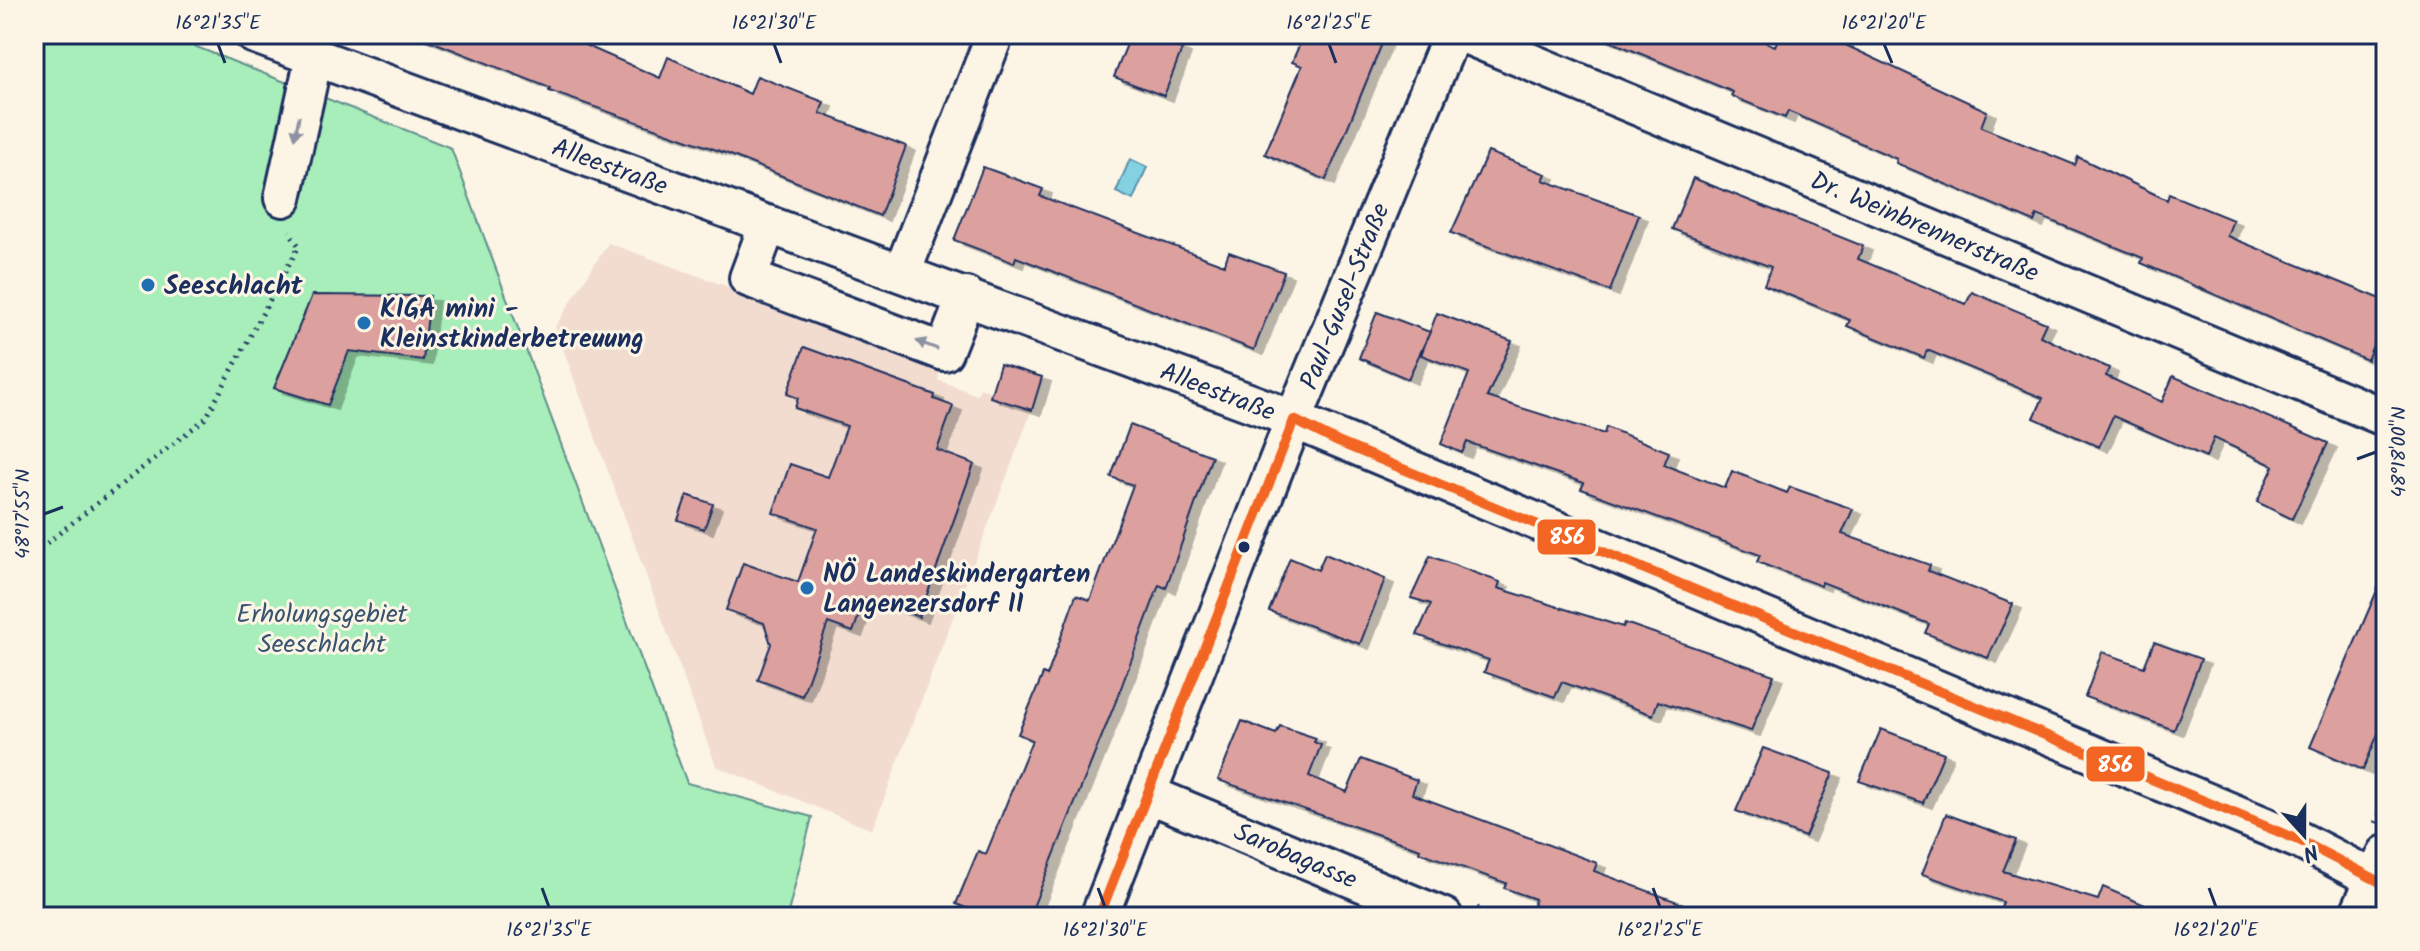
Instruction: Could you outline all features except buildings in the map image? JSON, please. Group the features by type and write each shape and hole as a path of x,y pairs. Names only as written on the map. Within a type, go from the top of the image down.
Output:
{"street":[{"name":"Alleestraße","path":"253,34 1294,420 1338,442 2382,872"},
{"path":"902,273 995,34"},
{"name":"Paul-Gusel-Straße","path":"1099,917 1294,420 1452,34"},
{"name":"Dr. Weinbrennerstraße","path":"1463,34 2386,418"},
{"path":"283,210 314,57"},
{"path":"768,224 748,278 944,352 966,296"},
{"name":"Sarobagasse","path":"1148,794 1444,917"},
{"path":"2357,917 2382,872"}],"path":[{"path":"34,553 206,418 299,246 283,210"}],"shaded area":[{"name":"NÖ Landeskindergarten Langenzersdorf II","path":"608,243 941,364 938,380 977,395 980,388 992,392 991,398 1032,410 872,830 716,766 555,327"}],"green space":[{"name":"Erholungsgebiet Seeschlacht","path":"34,34 164,34 451,148 687,783 812,817 787,917 34,917"}],"water":[{"path":"1130,159 1147,167 1133,200 1116,192"}],"transit line":[{"name":"856","path":"1294,420 1338,442 2301,841 2386,885"},
{"name":"856","path":"1099,917 1294,420"}],"place":[{"name":"Seeschlacht","path":"148,285"},
{"name":"KIGA mini - Kleinstkinderbetreuung","path":"364,323"},
{"name":"NÖ Landeskindergarten Langenzersdorf II","path":"807,588"}]}
